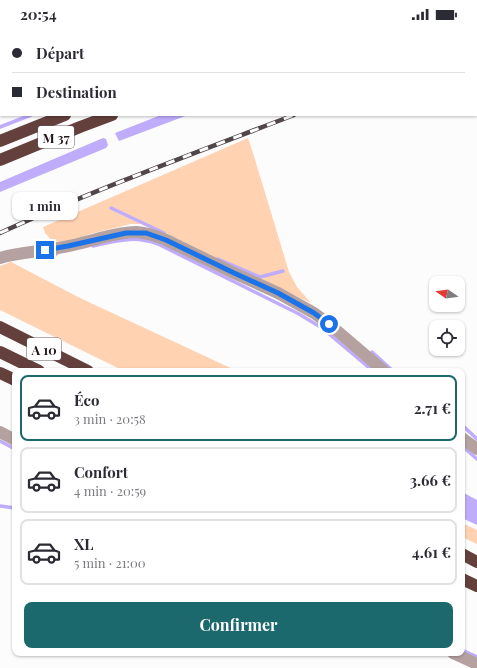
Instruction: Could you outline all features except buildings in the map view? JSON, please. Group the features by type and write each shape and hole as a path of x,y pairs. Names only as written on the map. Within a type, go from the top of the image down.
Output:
{"highway":[{"name":"M 37","path":"0,140 62,116"},
{"name":"M 37","path":"0,160 109,116"},
{"name":"A 10","path":"0,327 82,368"},
{"name":"A 10","path":"0,352 33,368"},
{"path":"0,373 12,379"},
{"path":"465,556 477,562"},
{"path":"465,580 477,586"}],"street":[{"path":"0,258 33,251 56,249 126,233 137,232 150,234 178,245 278,293 314,313 380,368"},
{"path":"0,432 12,438"},
{"path":"465,440 477,449"},
{"path":"460,656 477,664"}],"shaded area":[{"path":"158,116 185,116 119,141 115,133"},
{"path":"103,138 106,139 108,145 106,148 0,192 0,182"},
{"path":"248,138 289,272 297,287 311,303 209,257 141,224 131,224 64,242 52,241 45,233 43,227"},
{"path":"11,262 80,298 231,368 118,368 0,310 0,266"},
{"path":"465,494 477,500 477,525 465,519"},
{"path":"465,524 477,530 477,544 465,538"}],"waterway":[{"path":"0,127 28,116"},
{"path":"111,208 164,233"},
{"path":"93,246 133,239 158,244 299,314 322,328 369,368"},
{"path":"47,256 56,254"},
{"path":"218,259 260,277 283,271"},
{"path":"372,352 390,368"},
{"path":"465,428 477,439"},
{"path":"0,441 12,447"},
{"path":"465,449 477,459"},
{"path":"0,506 12,508"},
{"path":"465,651 477,657"}],"railway":[{"path":"0,233 109,186 291,116"}],"route":[{"path":"45,250 56,249 126,233 146,233 178,245 278,293 314,313 329,324"}]}
